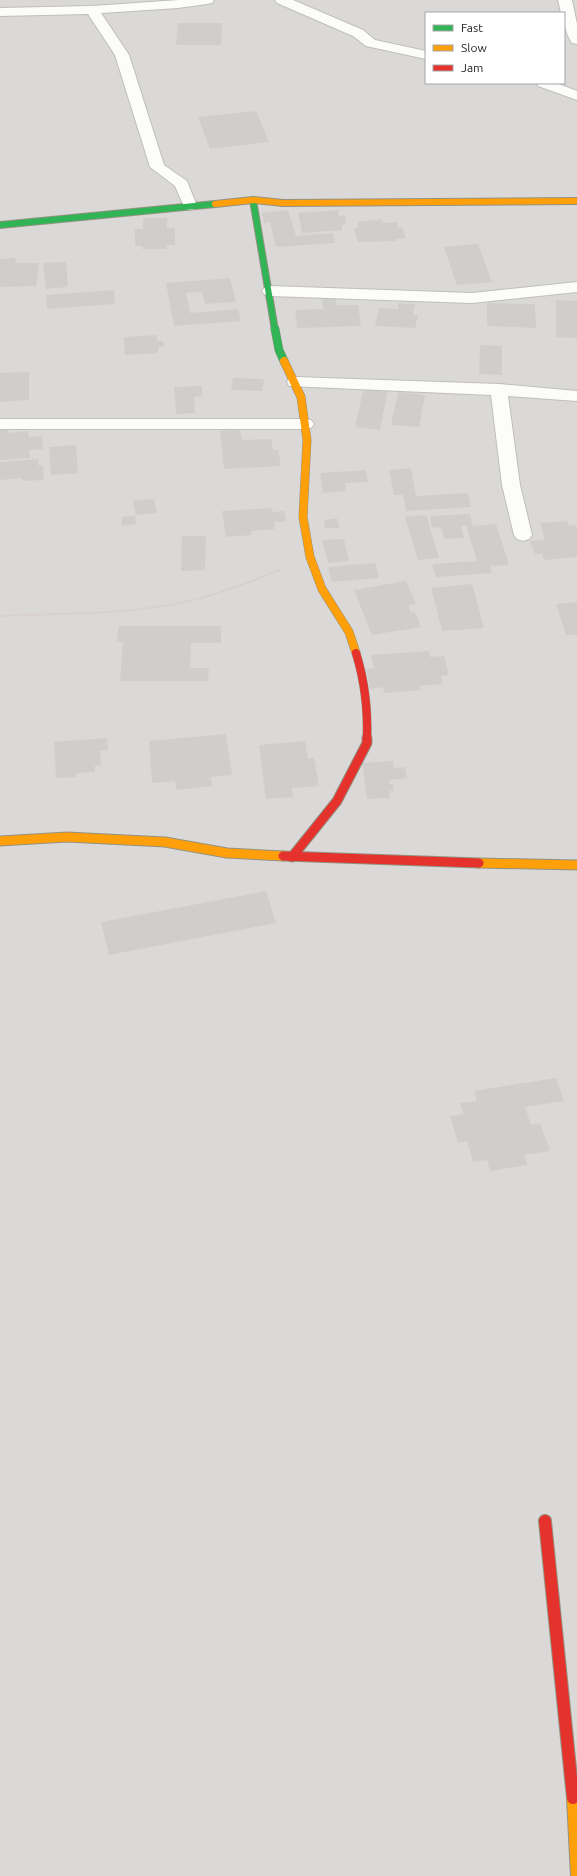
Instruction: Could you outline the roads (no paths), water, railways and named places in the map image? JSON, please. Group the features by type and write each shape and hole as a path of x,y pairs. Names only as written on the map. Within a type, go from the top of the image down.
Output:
{"street":[{"path":"0,12 92,10 178,4 207,0"},
{"path":"282,0 358,33 371,43 425,55"},
{"path":"565,0 570,23 577,40"},
{"path":"92,10 122,55 157,167 182,184 190,206"},
{"path":"546,84 577,96"},
{"path":"253,200 270,291 279,350 301,397 307,440 303,517 310,557 322,589 349,632 362,672 368,714 367,743 337,801 292,857"},
{"path":"0,225 253,200 283,203 577,201"},
{"path":"270,291 472,298 577,287"},
{"path":"295,382 404,384 499,389 577,396"},
{"path":"499,389 511,485 523,535"},
{"path":"0,424 304,424"},
{"path":"0,841 67,837 165,842 227,853 292,857 447,863 577,865"},
{"path":"545,1521 572,1785 577,1876"}]}
